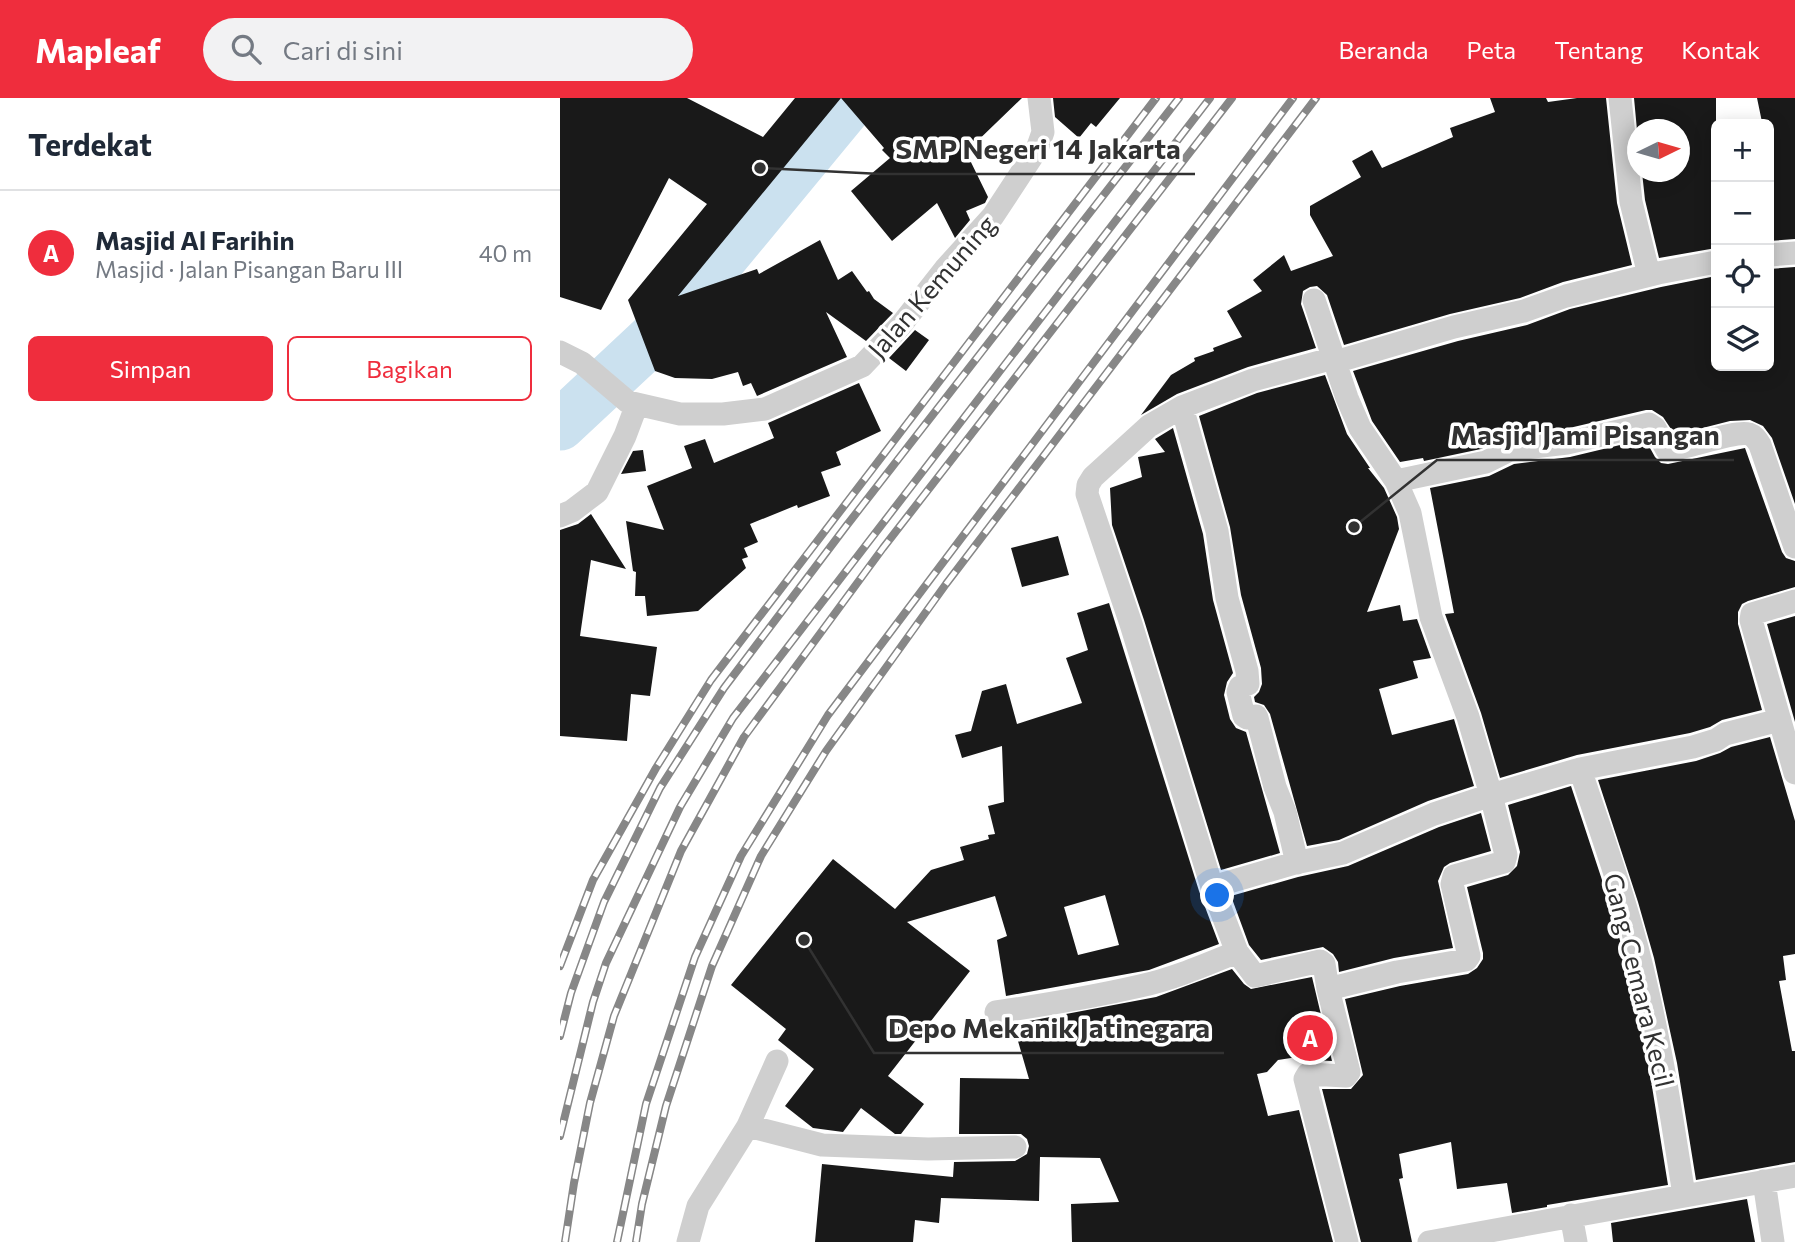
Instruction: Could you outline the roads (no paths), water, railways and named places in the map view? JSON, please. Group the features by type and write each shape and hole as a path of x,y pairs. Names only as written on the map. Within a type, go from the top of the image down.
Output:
{"street":[{"name":"Jalan Kemuning","path":"560,352 582,363 633,403 680,414 723,414 765,409 862,366 901,325 945,269 993,216 1037,149 1043,132 1039,98"},
{"path":"1620,98 1631,202 1650,275"},
{"path":"1774,255 1795,253"},
{"path":"1347,1242 1305,1079 1308,1074 1346,1076 1349,1072 1324,964 1320,961 1255,976 1237,952 1212,887 1131,624 1087,494 1088,485 1093,477 1149,426 1182,407 1253,380 1524,311 1566,296 1711,263"},
{"path":"1314,300 1360,428 1396,481 1410,513 1431,617 1468,717 1506,855 1504,862 1454,876 1452,884 1469,956 1466,960 1397,972 1328,989"},
{"path":"560,516 572,511 597,492 633,403"},
{"path":"1182,407 1217,531 1227,598 1247,671 1248,684 1240,687 1238,692 1244,716 1257,718 1297,863"},
{"path":"1396,481 1486,462 1510,450 1567,443 1649,424 1667,450 1741,433 1751,434 1760,445 1795,547"},
{"path":"1795,600 1752,614 1751,621 1791,748 1795,773"},
{"path":"1212,887 1343,852 1433,814 1491,795 1580,769 1693,747 1716,740 1725,734 1780,720"},
{"name":"Gang Cemara Kecil","path":"1580,769 1625,907 1647,988 1671,1107 1684,1195"},
{"path":"996,1012 1083,999 1138,987 1180,975 1237,952"},
{"path":"688,1242 698,1206 748,1126 777,1061"},
{"path":"748,1126 822,1145 928,1149 1015,1147"},
{"path":"1429,1242 1795,1176"},
{"path":"1764,1181 1773,1242"},
{"path":"1571,1215 1576,1242"}],"waterway":[{"path":"560,425 664,328 854,98"}],"railway":[{"path":"560,966 593,880 656,768 711,680 1156,98"},
{"path":"560,1036 571,993 604,902 660,788 724,688 847,525 1179,98"},
{"path":"560,1136 593,1002 606,963 680,807 733,718 1210,98"},
{"path":"565,1242 590,1103 614,1016 681,851 744,737 883,548 1232,98"},
{"path":"617,1242 646,1104 695,957 741,856 828,715 1293,98"},
{"path":"636,1242 642,1204 666,1106 712,966 761,856 826,751 946,584 1316,98"}],"place":[{"name":"SMP Negeri 14 Jakarta","path":"760,168"},
{"name":"Masjid Jami Pisangan","path":"1354,527"},
{"name":"Depo Mekanik Jatinegara","path":"804,940"},
{"name":"Masjid Al Farihin","path":"1310,1038"}]}
